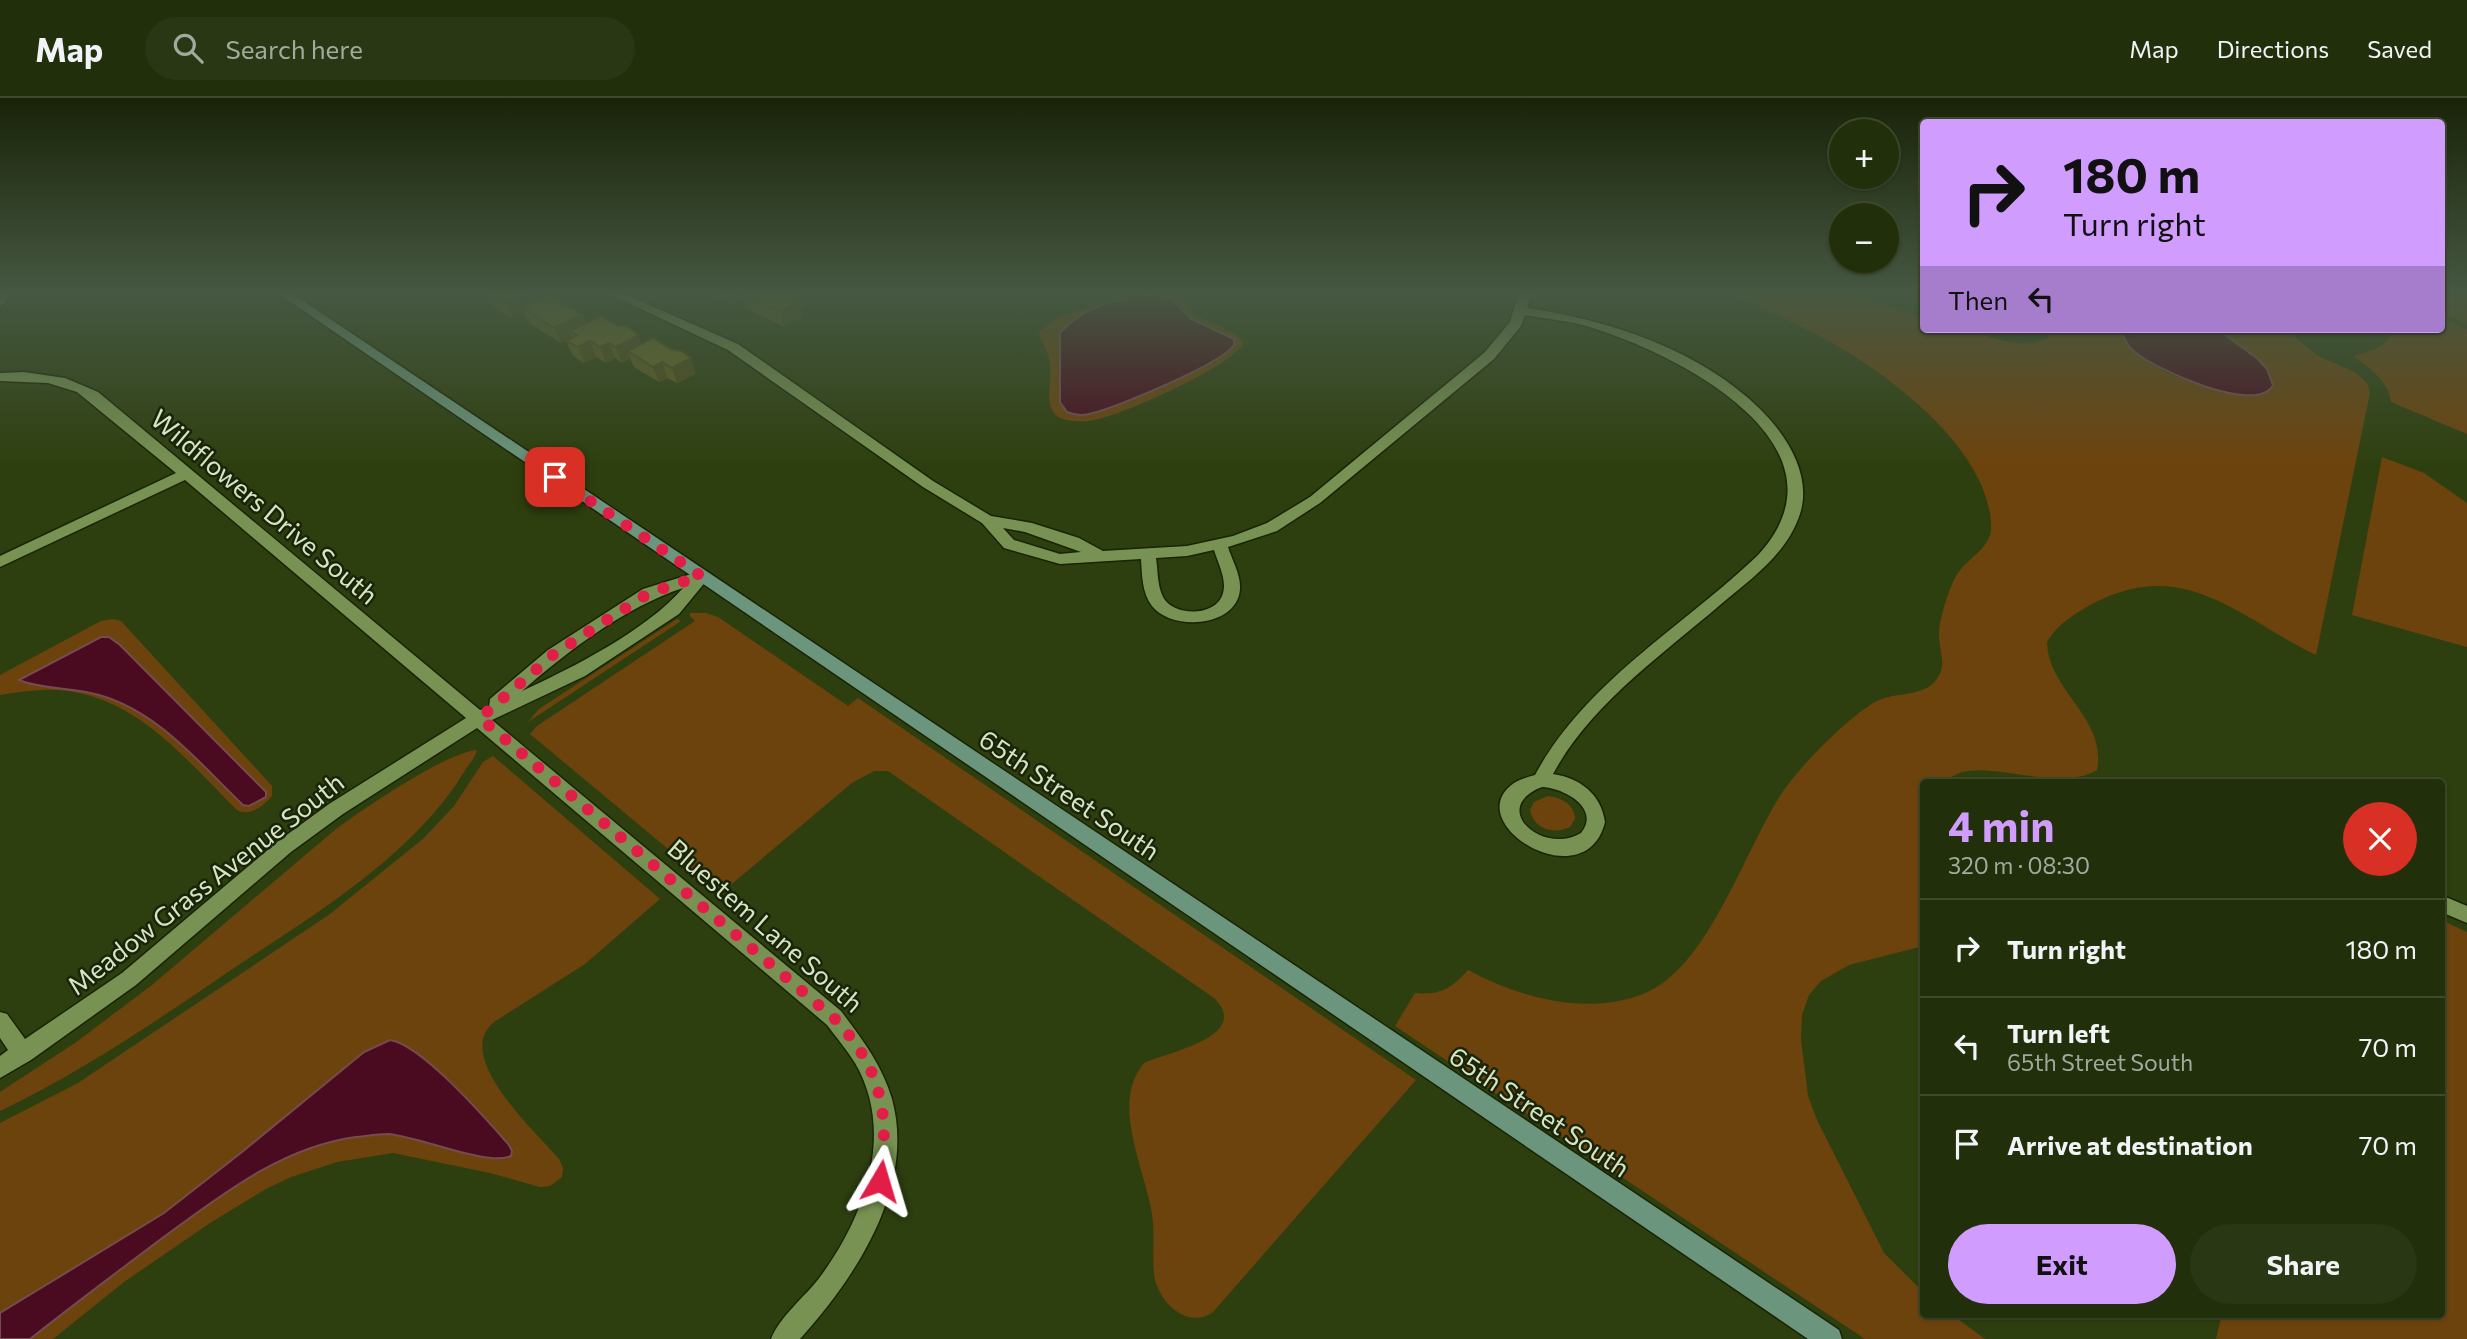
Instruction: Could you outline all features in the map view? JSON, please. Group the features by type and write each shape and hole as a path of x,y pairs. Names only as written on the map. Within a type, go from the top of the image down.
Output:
{"street":[{"name":"65th Street South","path":"367,350 1830,1339"},
{"path":"737,350 928,484 987,520 1009,544 1060,559 1098,555 1148,555 1220,545 1272,527 1315,500 1494,350"},
{"path":"1541,780 1567,784 1588,799 1595,810 1597,820 1594,831 1587,839 1577,845 1550,848 1524,836 1515,827 1508,806 1511,796 1518,788 1541,780 1559,749 1618,684 1764,558 1786,529 1794,510 1796,494 1792,466 1784,449 1761,418 1733,393 1699,372 1652,350"},
{"name":"Wildflowers Drive South","path":"0,377 46,378 82,388 480,718"},
{"path":"0,562 187,473"},
{"path":"987,520 1027,527 1061,538 1098,555"},
{"path":"1148,555 1154,593 1160,605 1176,614 1199,615 1220,607 1231,595 1231,584 1220,545"},
{"name":"Meadow Grass Avenue South","path":"480,718 579,672 673,610 701,576"},
{"name":"Meadow Grass Avenue South","path":"0,1068 129,979 310,827 480,718 564,647 649,593 701,576"},
{"name":"Bluestem Lane South","path":"480,718 834,1018 851,1035 870,1065 880,1091 884,1119 883,1162 875,1201 859,1241 842,1269 817,1303 783,1339"},
{"path":"2445,905 2467,915"},
{"path":"0,1021 23,1053"}],"shaded area":[{"path":"1046,350 1060,350 1060,402 1223,356 1229,350 1238,350 1195,379 1147,402 1089,421 1070,421 1054,413 1049,397 1050,371"},
{"path":"1060,350 1229,350 1169,384 1106,409 1077,415 1067,412 1060,402"},
{"path":"1845,350 2135,350 2165,372 2225,391 2258,359 2246,350 2311,350 2318,356 2355,372 2367,383 2370,393 2316,655 2236,610 2185,589 2158,586 2128,590 2096,602 2075,614 2056,630 2047,642 2057,675 2094,735 2098,752 2097,770 2079,777 2059,778 1975,770 1958,773 1950,779 1920,779 1920,947 1849,965 1821,981 1809,995 1802,1015 1801,1040 1808,1096 1817,1120 1884,1253 1920,1289 1920,1318 1956,1318 1985,1339 1865,1339 1395,1026 1415,993 1439,992 1456,982 1468,970 1531,996 1576,1003 1621,1000 1643,994 1666,980 1687,960 1706,933 1724,904 1769,814 1802,767 1865,708 1884,698 1917,692 1936,680 1942,669 1939,630 1942,615 1953,581 1988,539 1991,527 1987,502 1978,477 1944,430 1923,408"},
{"path":"2133,350 2246,350 2267,369 2273,385 2263,393 2227,393 2162,369"},
{"path":"2372,350 2467,350 2467,434 2391,402 2382,381 2354,356"},
{"path":"2382,457 2424,473 2467,503 2467,647 2352,615"},
{"path":"690,613 706,613 718,617 848,706 858,698 1416,1080 1213,1312 1193,1318 1183,1315 1167,1302 1156,1283 1152,1214 1133,1137 1130,1097 1134,1079 1144,1063 1203,1041 1223,1023 1223,1011 1214,998 888,771 874,771 852,783 721,893 530,734 537,726 695,621"},
{"path":"677,619 681,621 528,722 539,709"},
{"path":"101,621 121,621 272,786 272,796 265,803 252,811 237,810 158,733 112,704 87,695 59,690 0,695 0,675","holes":["120,645 243,805 176,738 138,710 91,693 24,682"]},
{"path":"101,637 109,637 120,645 266,792 266,797 249,806 243,805 177,741 141,713 121,703 99,695 19,680"},
{"path":"477,750 442,803 417,831 358,883 118,1045 60,1080 0,1111 0,1092 75,1043 152,985 336,829 426,771 463,753"},
{"path":"493,756 660,899 585,964 494,1022 484,1037 483,1054 490,1073 517,1112 559,1159 563,1168 562,1177 550,1186 540,1187 490,1173 393,1153 337,1162 291,1177 210,1223 124,1282 53,1339 0,1339 0,1123 78,1083 330,914 424,838 454,806 483,762"},
{"path":"1548,796 1558,798 1570,806 1575,819 1570,827 1545,829 1532,817 1530,810 1534,802"},
{"path":"2445,922 2467,932 2467,1339 2216,1339 2221,1318 2445,1318"},
{"path":"390,1040 419,1055 453,1085 509,1145 511,1156 501,1158 470,1154 388,1134 329,1142 302,1151 229,1190 30,1339 0,1339 0,1313 164,1213 364,1052"}],"building":[{"path":"672,350 681,351 691,358 672,368 662,362 653,367 628,351"}],"route":[{"path":"555,477 701,576 649,593 554,654 480,718 851,1035 870,1065 880,1091 884,1145 880,1181"}]}
